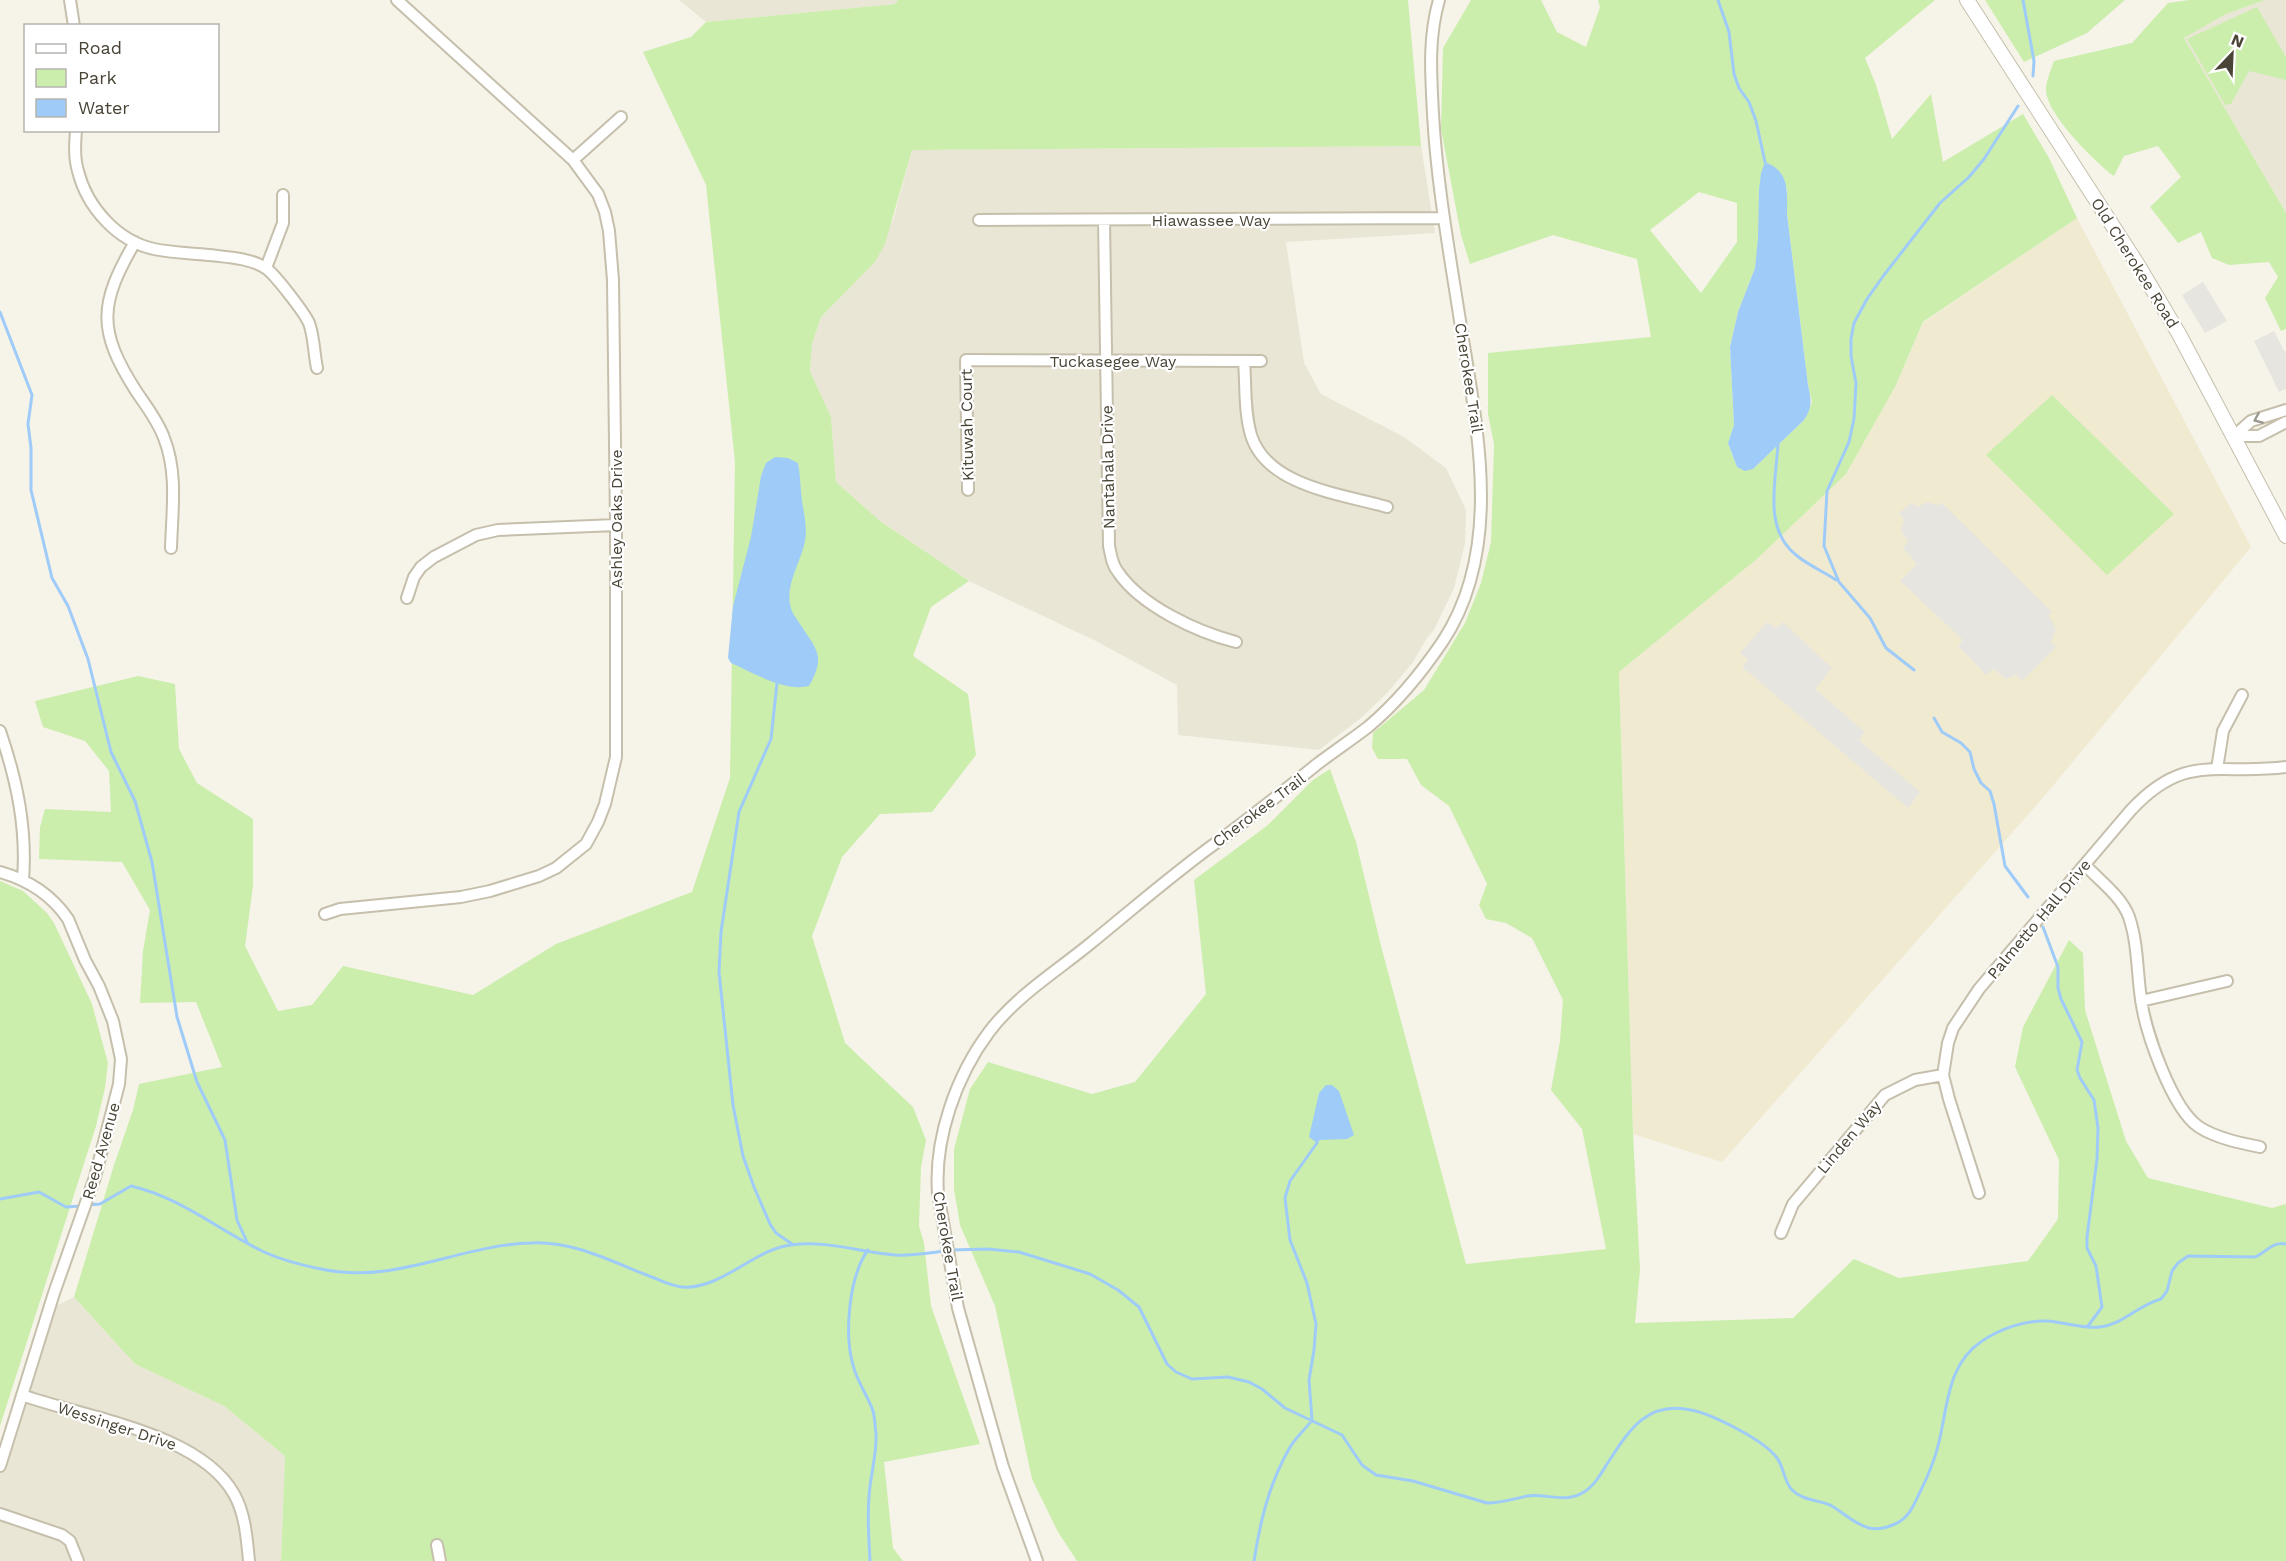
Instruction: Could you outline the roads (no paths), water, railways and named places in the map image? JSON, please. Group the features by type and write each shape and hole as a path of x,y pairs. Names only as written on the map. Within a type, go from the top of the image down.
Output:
{"street":[{"path":"70,0 74,24"},
{"name":"Ashley Oaks Drive","path":"325,914 340,909 461,897 490,891 556,868 586,844 605,804 616,757 613,280 605,212 597,194 573,160 397,0"},
{"name":"Cherokee Trail","path":"1037,1561 1003,1467 953,1284 936,1176 945,1131 963,1075 989,1032 1016,1004 1218,841 1367,728 1407,689 1428,662 1457,617 1476,562 1481,493 1474,405 1443,218 1435,147 1430,50 1434,15 1439,0"},
{"name":"Old Cherokee Road","path":"1967,0 2138,265 2179,334 2286,536"},
{"path":"573,160 621,117"},
{"path":"76,132 75,154 85,192 95,209 115,230 153,249 227,257 266,268 309,323 317,368"},
{"path":"266,268 283,224 283,195"},
{"name":"Hiawassee Way","path":"979,220 1443,218"},
{"name":"Nantahala Drive","path":"1104,220 1108,546 1116,570 1125,582 1156,606 1208,634 1236,642"},
{"path":"135,242 114,283 109,302 108,327 118,363 158,424 169,453 174,476 171,548"},
{"name":"Tuckasegee Way","path":"966,360 1260,361"},
{"name":"Kituwah Court","path":"966,360 968,490"},
{"path":"1244,361 1251,436 1260,453 1271,465 1286,476 1304,484 1387,507"},
{"path":"2234,436 2251,421 2286,410"},
{"path":"2234,436 2259,436 2286,422"},
{"path":"407,598 414,577 421,567 434,557 476,535 498,530 616,525"},
{"path":"2217,769 2223,731 2242,695"},
{"path":"0,732 12,766 22,813 23,880"},
{"name":"Palmetto Hall Drive","path":"1979,1193 1948,1099 1943,1075 1948,1043 1961,1013 2144,796 2163,781 2187,772 2286,767"},
{"path":"2085,865 2114,895 2129,915 2141,1001 2148,1029 2172,1092 2190,1119 2210,1132 2260,1147"},
{"name":"Reed Avenue","path":"0,872 23,880 47,895 68,919 106,1000 120,1049 119,1084 95,1177 73,1238 0,1466"},
{"path":"2141,1001 2227,981"},
{"name":"Linden Way","path":"1781,1233 1793,1204 1885,1095 1915,1080 1943,1075"},
{"name":"Wessinger Drive","path":"22,1395 151,1435 184,1448 201,1458 226,1482 235,1495 245,1529 249,1561"},
{"path":"0,1514 62,1535 70,1541 78,1561"},
{"path":"437,1545 440,1561"}],"water":[{"path":"1765,162 1779,171 1785,183 1810,403 1804,420 1753,469 1745,471 1737,467 1728,443 1734,425 1730,347 1738,312 1755,268 1759,190"},
{"path":"775,457 788,458 798,463 799,467 806,535 791,583 789,600 792,612 811,640 817,654 817,667 809,686 779,684 731,663 728,658 733,606 751,537 761,476 766,463"},
{"path":"1326,1085 1332,1085 1339,1091 1354,1135 1347,1139 1320,1140 1317,1143 1309,1137 1319,1093"}],"waterway":[{"path":"1718,0 1729,32 1734,74 1756,121 1765,162"},
{"path":"2023,0 2034,61 2033,76"},
{"path":"1914,670 1886,648 1870,618 1839,582 1824,546 1827,491 1849,442 1854,419 1856,383 1851,356 1851,339 1854,323 1884,275 1940,203 1969,177 1984,159 2018,106"},
{"path":"0,312 32,395 28,424 31,448 31,490 52,578 68,606 88,659 111,752 135,801 152,862 177,1017 197,1082 225,1140 237,1220 247,1242"},
{"path":"1778,444 1774,504 1779,532 1796,555 1836,580"},
{"path":"777,683 771,739 739,812 721,932 719,972 733,1105 743,1156 770,1224 776,1233 792,1244"},
{"path":"1934,718 1942,732 1961,743 1970,752 1974,769 1981,783 1990,791 1994,804 2005,866 2028,897"},
{"path":"2043,927 2058,967 2058,988 2061,999 2082,1042 2077,1070 2094,1100 2098,1128 2097,1159 2087,1248 2096,1266 2102,1307 2088,1326"},
{"path":"1254,1561 1262,1518 1276,1476 1291,1445 1312,1420 1309,1380 1316,1324 1307,1283 1290,1240 1285,1198 1290,1181 1317,1143"},
{"path":"87,1205 100,1204 131,1186 181,1205 274,1256 321,1269 348,1273 401,1268 504,1245 546,1243 589,1252 667,1284 682,1287 710,1282 777,1248 791,1245 830,1245 895,1255 944,1251"},
{"path":"0,1199 39,1192 66,1207 81,1206"},
{"path":"951,1250 988,1249 1019,1252 1090,1274 1118,1290 1139,1307 1167,1364 1176,1372 1192,1379 1228,1377 1249,1382 1262,1389 1285,1408 1342,1435 1362,1465 1376,1475 1413,1481 1487,1503 1534,1495 1570,1497 1584,1492 1594,1483 1631,1430 1640,1421 1650,1414 1675,1408 1700,1412 1750,1436 1777,1458 1787,1483 1796,1493 1830,1505 1858,1524 1875,1529 1900,1521 1913,1506 1934,1458 1955,1375 1961,1362 1982,1341 2005,1329 2030,1322 2046,1321 2093,1327 2109,1325 2161,1299 2167,1291 2172,1271 2188,1256 2255,1257 2274,1245 2286,1244"},
{"path":"868,1250 856,1275 850,1306 849,1338 853,1365 875,1420 875,1450 868,1505 870,1561"}]}
